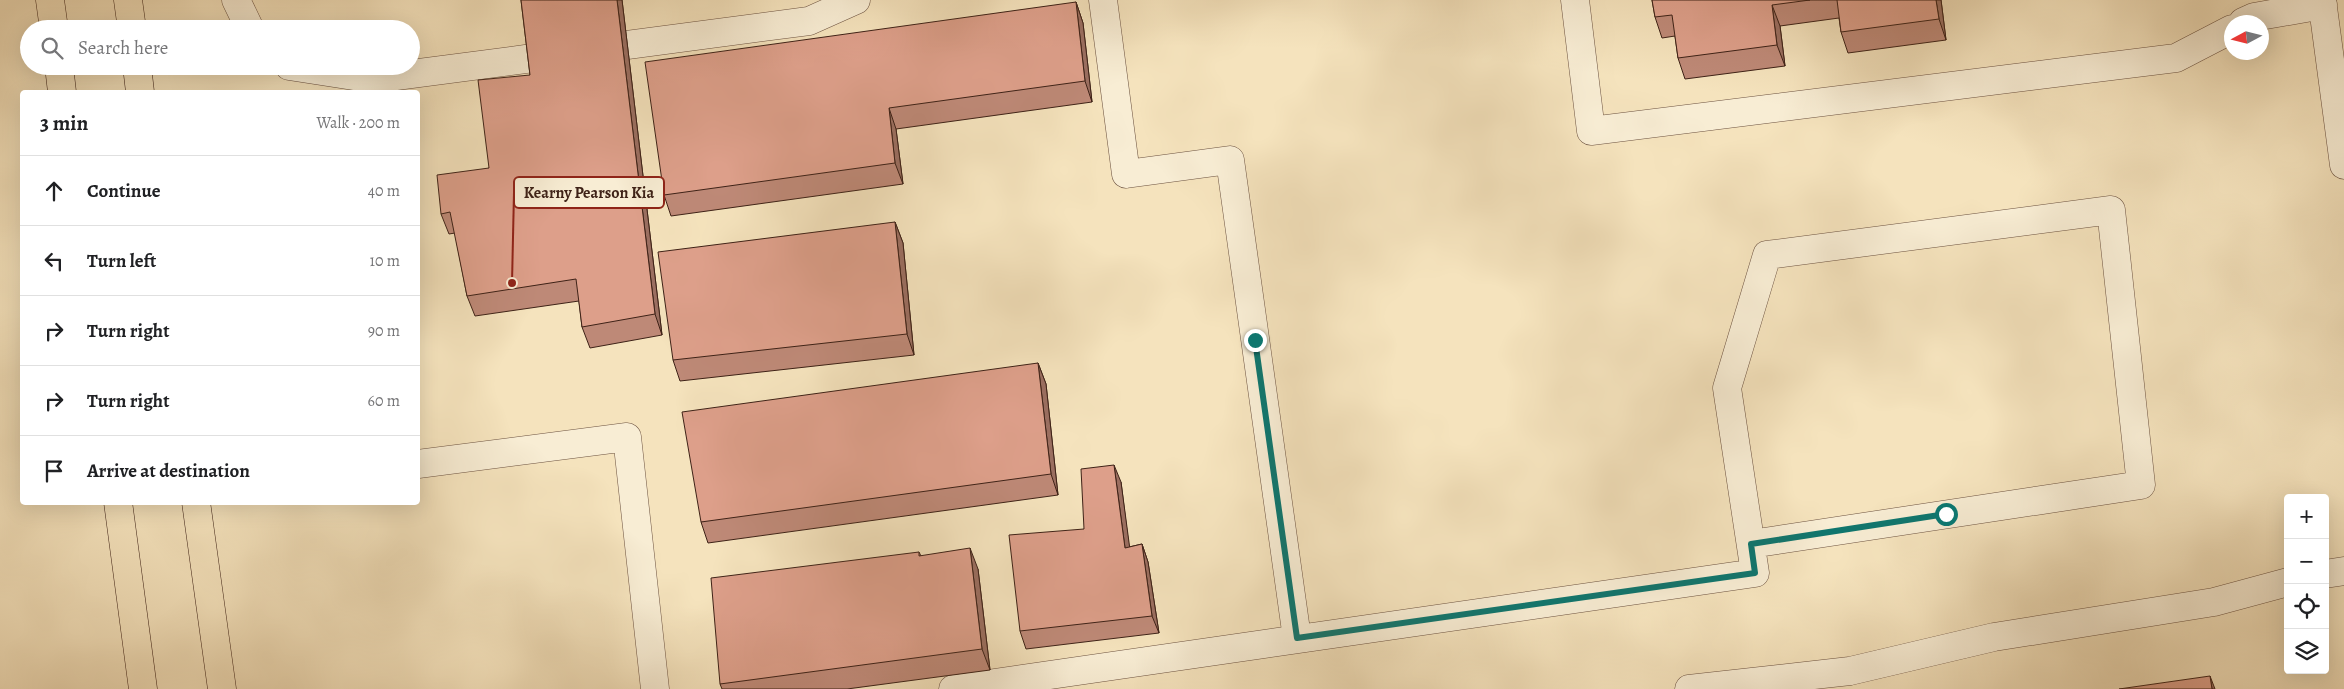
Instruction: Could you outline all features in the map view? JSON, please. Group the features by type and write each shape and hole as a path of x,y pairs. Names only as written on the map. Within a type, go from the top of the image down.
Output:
{"main road":[{"path":"50,0 53,20"},
{"path":"128,0 131,20"},
{"path":"60,75 62,90"},
{"path":"138,75 140,90"},
{"path":"118,505 143,689"},
{"path":"196,505 222,689"}],"street":[{"path":"236,0 246,20"},
{"path":"627,45 809,21 856,0"},
{"path":"1103,0 1126,174 1230,160 1297,638"},
{"path":"1575,0 1591,131 2176,58 2224,33"},
{"path":"2264,15 2323,3 2344,165"},
{"path":"420,73 533,58"},
{"path":"347,75 373,79 403,75"},
{"path":"953,689 1755,573 1728,388 1767,255 2111,210 2141,485 1751,544"},
{"path":"420,464 627,437 655,689"},
{"path":"2329,573 2344,571"},
{"path":"1689,689 1850,671 1994,637 2214,602 2284,583"}],"building":[{"path":"521,0 617,0 655,314 582,327 576,279 467,296 450,212 441,214 437,175 489,168 478,80 530,75"},
{"path":"1652,0 1810,0 1772,5 1777,45 1678,58 1672,15 1655,17"},
{"path":"1837,0 1936,0 1939,19 1841,32"},
{"path":"1076,2 1085,81 889,108 895,163 664,195 645,62"},
{"path":"895,222 907,334 673,360 658,252"},
{"path":"1038,363 1051,474 701,522 682,412"},
{"path":"1114,465 1125,548 1142,544 1152,616 1020,631 1009,535 1084,529 1081,469"},
{"path":"970,548 982,649 720,684 711,578 919,552 919,556"},
{"path":"2210,676 2212,689 2119,689"}],"place":[{"name":"Kearny Pearson Kia","path":"512,283"}],"route":[{"path":"1255,340 1297,638 1755,573 1751,544 1946,514"}]}
